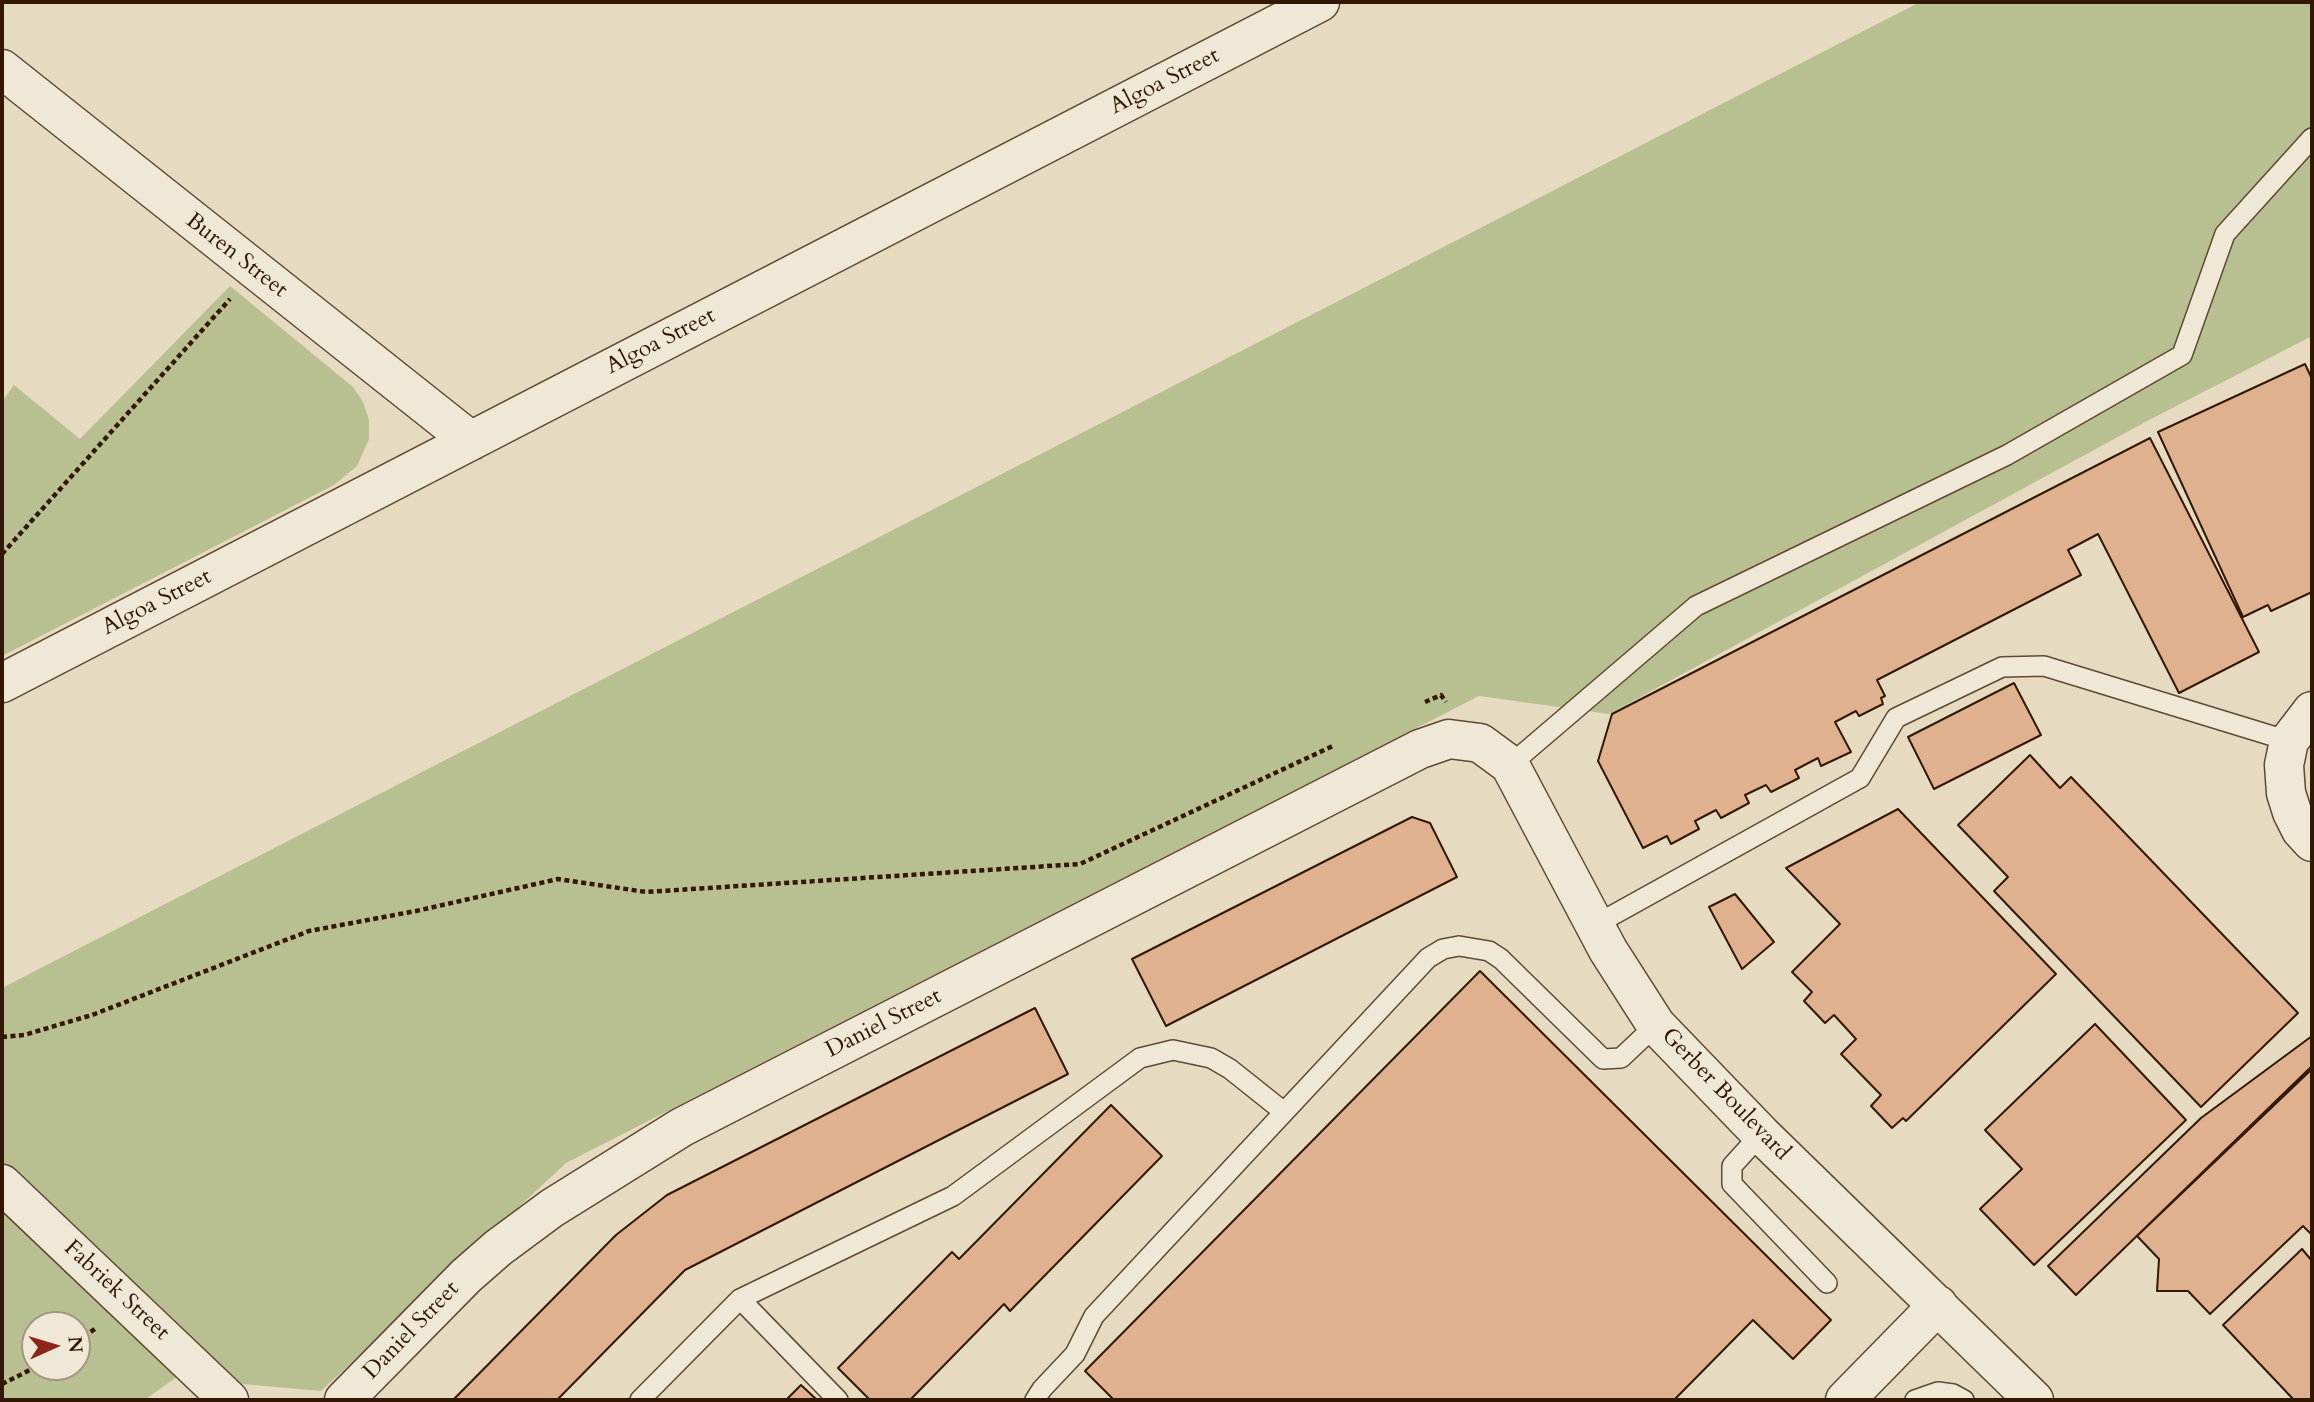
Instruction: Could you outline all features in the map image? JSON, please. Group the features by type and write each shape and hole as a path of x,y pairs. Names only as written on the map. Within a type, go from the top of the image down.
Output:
{"street":[{"name":"Algoa Street","path":"2,683 1320,2"},
{"name":"Buren Street","path":"2,69 471,441"},
{"path":"2312,710 2289,741 2284,765 2286,793 2301,830 2312,842"},
{"name":"Daniel Street","path":"344,1400 466,1276 498,1248 552,1208 682,1127 1420,749 1449,739 1480,743"},
{"name":"Gerber Boulevard","path":"1480,743 1510,765 1622,976 1656,1025 1761,1134 2034,1400"},
{"name":"Fabriek Street","path":"2,1184 229,1400"},
{"path":"1845,1400 1938,1305"}],"lane":[{"path":"1510,765 1696,606 2007,455 2182,355 2225,234 2312,138"},
{"path":"1595,925 1860,778 1896,718 2002,667 2045,666 2289,741"},
{"path":"1035,1400 1042,1388 1075,1354 1094,1316 1428,958 1443,949 1475,947 1501,959 1603,1059 1621,1058 1656,1025"},
{"path":"640,1400 740,1299 953,1196 1148,1055 1173,1050 1211,1058 1230,1069 1284,1112"},
{"path":"1761,1134 1732,1166 1732,1184 1827,1283"},
{"path":"740,1299 838,1400"},
{"path":"1915,1400 1938,1392 1953,1394 1964,1400"}],"path":[{"path":"2,554 255,271"},
{"path":"1416,706 1441,695 1480,743"},
{"path":"2,1037 24,1035 92,1015 309,931 416,911 558,879 646,892 1080,864 1341,742"},
{"path":"2,1384 21,1374"}],"green space":[{"path":"1920,2 2312,2 2312,336 2149,420 1609,714 1479,696 566,1163 321,1391 175,1378 145,1400 2,1400 2,988"},
{"path":"230,286 353,387 363,402 369,420 369,439 357,466 334,485 2,656 2,402 14,385 80,439"}],"building":[{"path":"2305,364 2312,379 2312,592 2271,611 2268,605 2243,617 2158,432"},
{"path":"2150,438 2259,652 2179,693 2098,534 2068,550 2081,575 1877,680 1885,696 1881,698 1883,704 1859,716 1856,711 1835,722 1851,752 1821,766 1818,758 1795,770 1799,778 1771,792 1766,785 1745,795 1749,803 1721,818 1716,810 1695,821 1699,829 1671,844 1667,836 1643,848 1598,761 1612,714"},
{"path":"2014,683 2041,735 1934,789 1908,737"},
{"path":"2030,755 2060,788 2071,777 2298,1013 2201,1107 1994,891 2008,877 1958,825"},
{"path":"1898,809 2056,974 1906,1121 1903,1118 1892,1128 1871,1106 1881,1095 1841,1054 1856,1039 1834,1015 1825,1023 1804,1001 1812,992 1792,972 1840,924 1786,868"},
{"path":"1412,817 1430,823 1457,877 1166,1026 1132,959"},
{"path":"1735,894 1774,942 1742,969 1709,907"},
{"path":"1480,971 1831,1320 1793,1359 1753,1320 1674,1400 1114,1400 1085,1371"},
{"path":"1035,1008 1068,1074 685,1270 557,1400 453,1400 616,1235 667,1195"},
{"path":"2095,1024 2186,1120 2034,1265 1980,1209 2022,1169 1985,1130"},
{"path":"2312,1036 2312,1066 2076,1295 2048,1266 2201,1118"},
{"path":"2312,1069 2312,1235 2303,1226 2210,1314 2188,1291 2157,1291 2159,1259 2137,1236"},
{"path":"1111,1105 1162,1156 1010,1311 1004,1304 910,1400 870,1400 838,1368 952,1252 959,1259"},
{"path":"2302,1249 2312,1261 2312,1400 2294,1400 2223,1325"},
{"path":"801,1385 817,1400 786,1400"}]}
